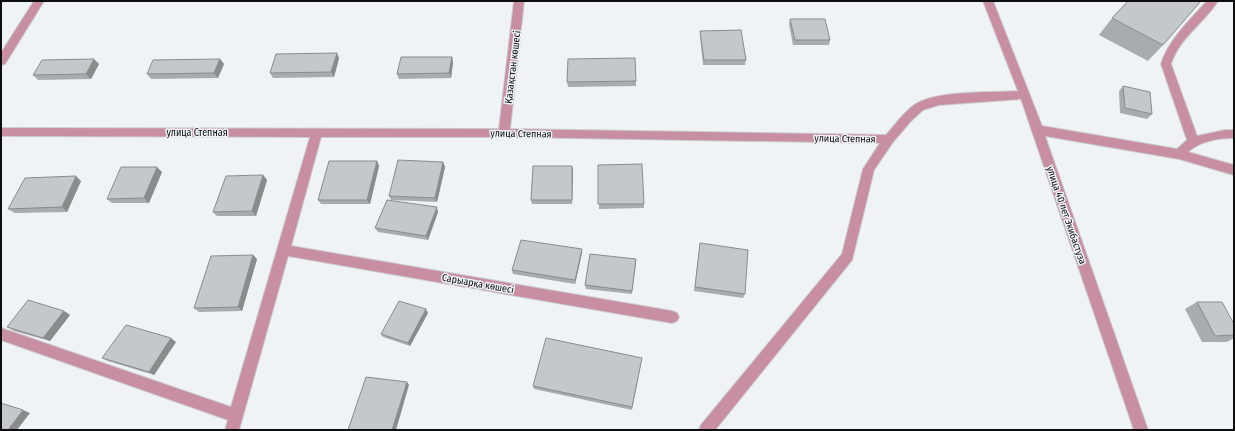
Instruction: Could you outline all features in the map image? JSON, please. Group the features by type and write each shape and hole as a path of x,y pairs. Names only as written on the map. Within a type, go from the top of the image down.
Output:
{"street":[{"path":"1,61 38,1"},
{"name":"Қазақстан көшесі","path":"504,133 520,1"},
{"name":"улица 40 лет Экибастуза","path":"988,1 1038,130 1141,430"},
{"path":"1193,141 1166,64 1167,56 1213,1"},
{"name":"улица Степная","path":"1,132 504,133 889,139 919,107 931,102 1025,95"},
{"path":"1038,130 1179,154 1234,170"},
{"path":"232,430 317,132"},
{"path":"1179,154 1193,141 1224,134 1234,134"},
{"path":"706,430 848,256 869,169 889,139"},
{"name":"Сарыарқа көшесі","path":"283,250 672,317"},
{"path":"1,334 236,416"}],"building":[{"path":"1128,1 1201,1 1163,45 1112,18"},
{"path":"790,19 825,19 830,40 795,40"},
{"path":"741,30 746,60 704,60 700,31"},
{"path":"337,53 331,72 270,73 276,54"},
{"path":"401,57 452,57 449,73 397,74"},
{"path":"635,58 636,81 567,82 568,59"},
{"path":"94,59 86,74 33,75 42,60"},
{"path":"220,59 214,73 147,74 153,60"},
{"path":"1123,86 1150,92 1152,114 1125,108"},
{"path":"398,160 443,162 435,198 389,196"},
{"path":"329,161 377,161 367,200 318,200"},
{"path":"642,164 644,204 598,204 598,165"},
{"path":"533,166 572,166 572,200 531,200"},
{"path":"121,167 157,167 144,198 107,199"},
{"path":"263,175 252,211 213,212 226,176"},
{"path":"76,176 62,207 8,209 25,178"},
{"path":"387,200 437,207 426,236 375,228"},
{"path":"521,240 582,249 575,280 512,270"},
{"path":"700,243 748,250 745,294 695,287"},
{"path":"590,254 636,259 632,291 585,285"},
{"path":"253,255 238,307 194,308 211,256"},
{"path":"28,300 64,311 43,338 7,327"},
{"path":"399,301 426,309 408,343 381,334"},
{"path":"1197,302 1222,302 1234,324 1234,335 1215,336"},
{"path":"126,325 171,338 149,372 102,358"},
{"path":"546,338 642,358 632,407 533,386"},
{"path":"366,377 407,382 392,430 348,430"},
{"path":"1,403 23,410 8,430 1,430"}]}
